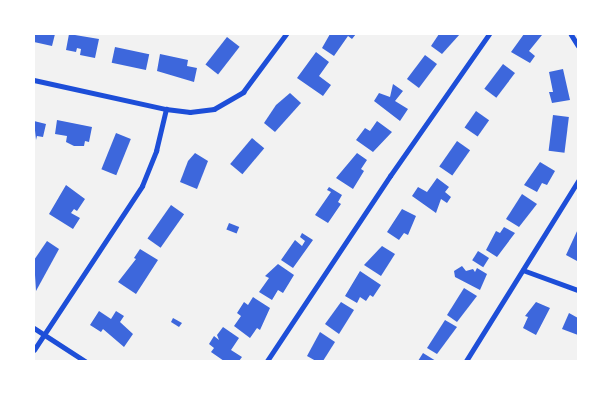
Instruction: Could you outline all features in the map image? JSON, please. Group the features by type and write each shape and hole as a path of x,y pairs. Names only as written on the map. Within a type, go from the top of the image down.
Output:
{"street":[{"path":"34,80 166,109 202,112 234,100 286,34"},
{"path":"268,361 390,176 489,34"},
{"path":"571,34 578,45"},
{"path":"34,350 142,186 156,151 166,109"},
{"path":"466,361 578,181"},
{"path":"523,270 578,290"},
{"path":"34,328 84,361"}],"building":[{"path":"34,34 55,34 52,46 34,42"},
{"path":"69,34 99,39 95,58 80,55 81,49 77,48 76,52 66,50"},
{"path":"330,34 356,34 352,39 348,36 334,56 322,48"},
{"path":"439,34 460,34 442,54 431,46"},
{"path":"524,34 542,35 529,51 535,56 530,63 511,52"},
{"path":"227,37 240,47 218,74 205,65"},
{"path":"115,47 149,54 146,70 112,63"},
{"path":"316,52 329,62 319,76 331,85 323,96 297,78"},
{"path":"160,54 188,60 187,66 197,68 194,82 157,71"},
{"path":"425,55 437,64 419,88 407,79"},
{"path":"503,64 515,73 496,98 484,89"},
{"path":"563,69 570,100 552,103 549,92 553,92 549,72"},
{"path":"393,84 403,91 395,101 408,109 400,121 374,101 379,93 390,97"},
{"path":"290,93 301,103 275,132 264,123 276,105"},
{"path":"476,111 489,120 478,137 465,127"},
{"path":"553,115 569,117 564,153 549,151"},
{"path":"57,120 92,127 89,142 85,141 84,146 74,146 66,142 67,136 55,134"},
{"path":"34,121 46,124 43,137 37,136 36,140"},
{"path":"377,121 392,132 373,152 356,140 365,128 370,131"},
{"path":"116,133 131,139 116,175 101,169"},
{"path":"252,138 264,148 242,174 230,164"},
{"path":"457,141 470,150 452,176 439,166"},
{"path":"195,153 208,161 197,189 180,182 188,161"},
{"path":"357,153 367,160 361,169 364,171 353,189 336,178"},
{"path":"540,162 555,171 547,185 542,183 537,192 524,185"},
{"path":"437,178 449,187 445,192 451,197 447,203 441,199 436,213 412,196 418,187 427,192"},
{"path":"66,185 85,199 77,211 74,209 71,213 80,218 73,229 49,214"},
{"path":"329,187 342,195 338,202 341,204 328,223 315,215 331,192 327,190"},
{"path":"522,194 537,204 519,227 506,219"},
{"path":"171,205 184,214 161,248 147,239"},
{"path":"402,209 416,216 408,235 404,233 399,240 387,232"},
{"path":"229,223 239,227 237,234 226,229"},
{"path":"504,227 515,233 497,257 486,250 496,231 500,233"},
{"path":"578,229 578,260 577,261 566,255"},
{"path":"302,233 313,240 293,268 281,260 295,240 302,246 305,241 300,237"},
{"path":"47,241 59,249 36,291 34,260"},
{"path":"382,246 395,254 381,276 364,265"},
{"path":"140,249 158,260 136,294 118,282 136,259 134,258"},
{"path":"478,251 489,258 483,267 472,260"},
{"path":"278,264 294,275 283,293 278,290 272,300 259,292 269,278 265,276"},
{"path":"462,266 466,271 473,269 475,272 477,268 487,274 480,290 455,277 454,271"},
{"path":"360,271 381,285 373,297 370,295 366,301 360,297 357,303 345,296"},
{"path":"464,288 477,296 457,322 447,315"},
{"path":"253,297 270,308 260,330 257,328 250,338 234,326 241,316 237,313 244,302 248,305"},
{"path":"341,302 354,310 339,334 325,324"},
{"path":"536,302 550,308 536,335 523,328 528,317 525,316"},
{"path":"99,311 111,319 116,311 124,316 120,322 133,334 124,347 103,329 101,332 90,325"},
{"path":"569,313 578,318 578,335 562,329"},
{"path":"173,318 182,323 179,327 171,322"},
{"path":"445,320 457,327 437,354 427,348"},
{"path":"223,327 239,338 231,350 242,357 239,361 224,361 211,352 214,348 209,344 214,336 219,340 217,335"},
{"path":"320,332 335,342 323,361 316,361 307,356"},
{"path":"423,353 436,361 418,361"}]}
